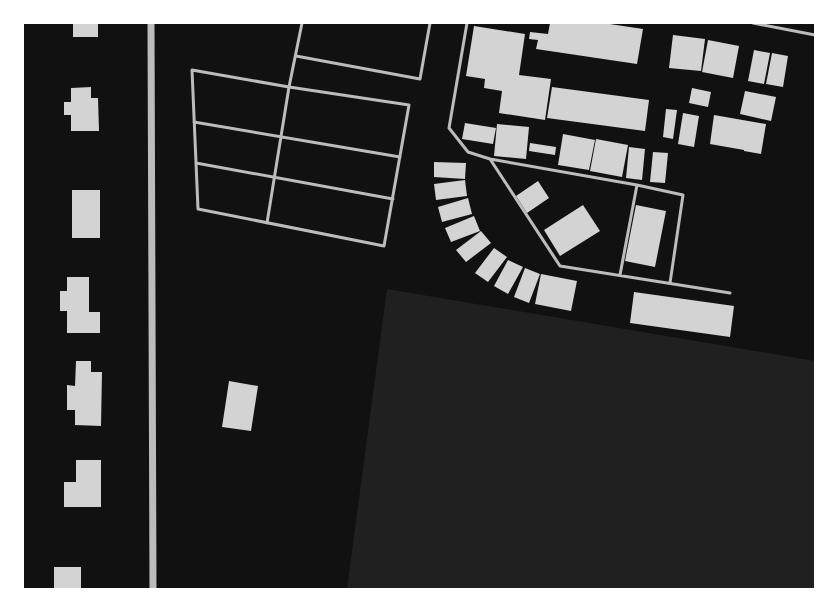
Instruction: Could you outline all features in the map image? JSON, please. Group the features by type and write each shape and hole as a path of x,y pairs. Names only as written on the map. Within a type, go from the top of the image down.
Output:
{"street":[{"path":"151,23 153,589"}],"lane":[{"path":"267,223 289,87 302,23"},
{"path":"296,56 420,79 430,23"},
{"path":"467,23 449,128 468,152 490,159 637,185 683,195 670,284"},
{"path":"753,23 815,35"},
{"path":"192,70 289,87 409,105 384,246 198,209 192,70"},
{"path":"194,122 400,157"},
{"path":"490,159 560,266 730,293"},
{"path":"196,162 393,199"},
{"path":"620,275 637,185"}],"shaded area":[{"path":"387,289 815,361 815,589 347,589"}],"building":[{"path":"73,23 98,23 98,37 73,37"},
{"path":"550,23 603,23 643,29 637,64 536,49 538,40 529,39 530,32 548,34"},
{"path":"474,26 525,34 519,75 551,79 545,120 499,113 502,91 484,88 485,79 466,76"},
{"path":"673,35 705,39 701,71 669,68"},
{"path":"708,40 739,46 733,78 702,72"},
{"path":"754,50 770,53 764,84 748,81"},
{"path":"772,53 788,56 783,87 766,84"},
{"path":"91,87 91,98 98,98 99,131 71,131 71,115 64,115 64,102 71,102 71,88"},
{"path":"552,87 649,100 645,131 547,118"},
{"path":"692,88 711,92 708,107 689,103"},
{"path":"745,91 776,97 771,121 740,114"},
{"path":"666,109 677,110 673,139 663,137"},
{"path":"683,113 699,116 694,147 678,144"},
{"path":"714,115 766,124 761,154 710,144"},
{"path":"465,123 496,128 493,144 462,139"},
{"path":"497,124 529,127 526,159 494,156"},
{"path":"563,134 595,140 589,170 558,165"},
{"path":"596,139 628,145 622,177 590,171"},
{"path":"530,143 556,147 555,155 529,151"},
{"path":"629,147 645,149 642,180 626,178"},
{"path":"653,152 668,153 665,183 650,182"},
{"path":"434,162 466,163 465,179 434,177"},
{"path":"465,180 467,196 436,200 434,184"},
{"path":"538,181 549,198 527,213 516,196"},
{"path":"72,190 100,190 100,238 72,238"},
{"path":"468,198 472,214 442,222 438,207"},
{"path":"583,205 600,231 560,256 544,230"},
{"path":"636,205 666,211 655,267 625,261"},
{"path":"474,216 480,231 451,242 445,228"},
{"path":"481,231 491,243 466,262 456,250"},
{"path":"494,248 507,257 488,282 475,273"},
{"path":"508,260 523,267 508,294 494,286"},
{"path":"525,268 540,274 529,303 514,297"},
{"path":"541,274 577,281 571,311 535,304"},
{"path":"67,277 89,277 89,312 100,312 100,333 67,333 67,311 60,311 60,291 67,291"},
{"path":"634,292 734,306 730,337 630,323"},
{"path":"76,361 91,361 91,372 102,372 101,426 75,425 75,410 67,410 67,385 75,386"},
{"path":"229,381 258,386 251,431 222,427"},
{"path":"76,460 101,460 101,507 64,507 64,482 76,482"},
{"path":"54,567 81,567 81,589 54,589"}]}
